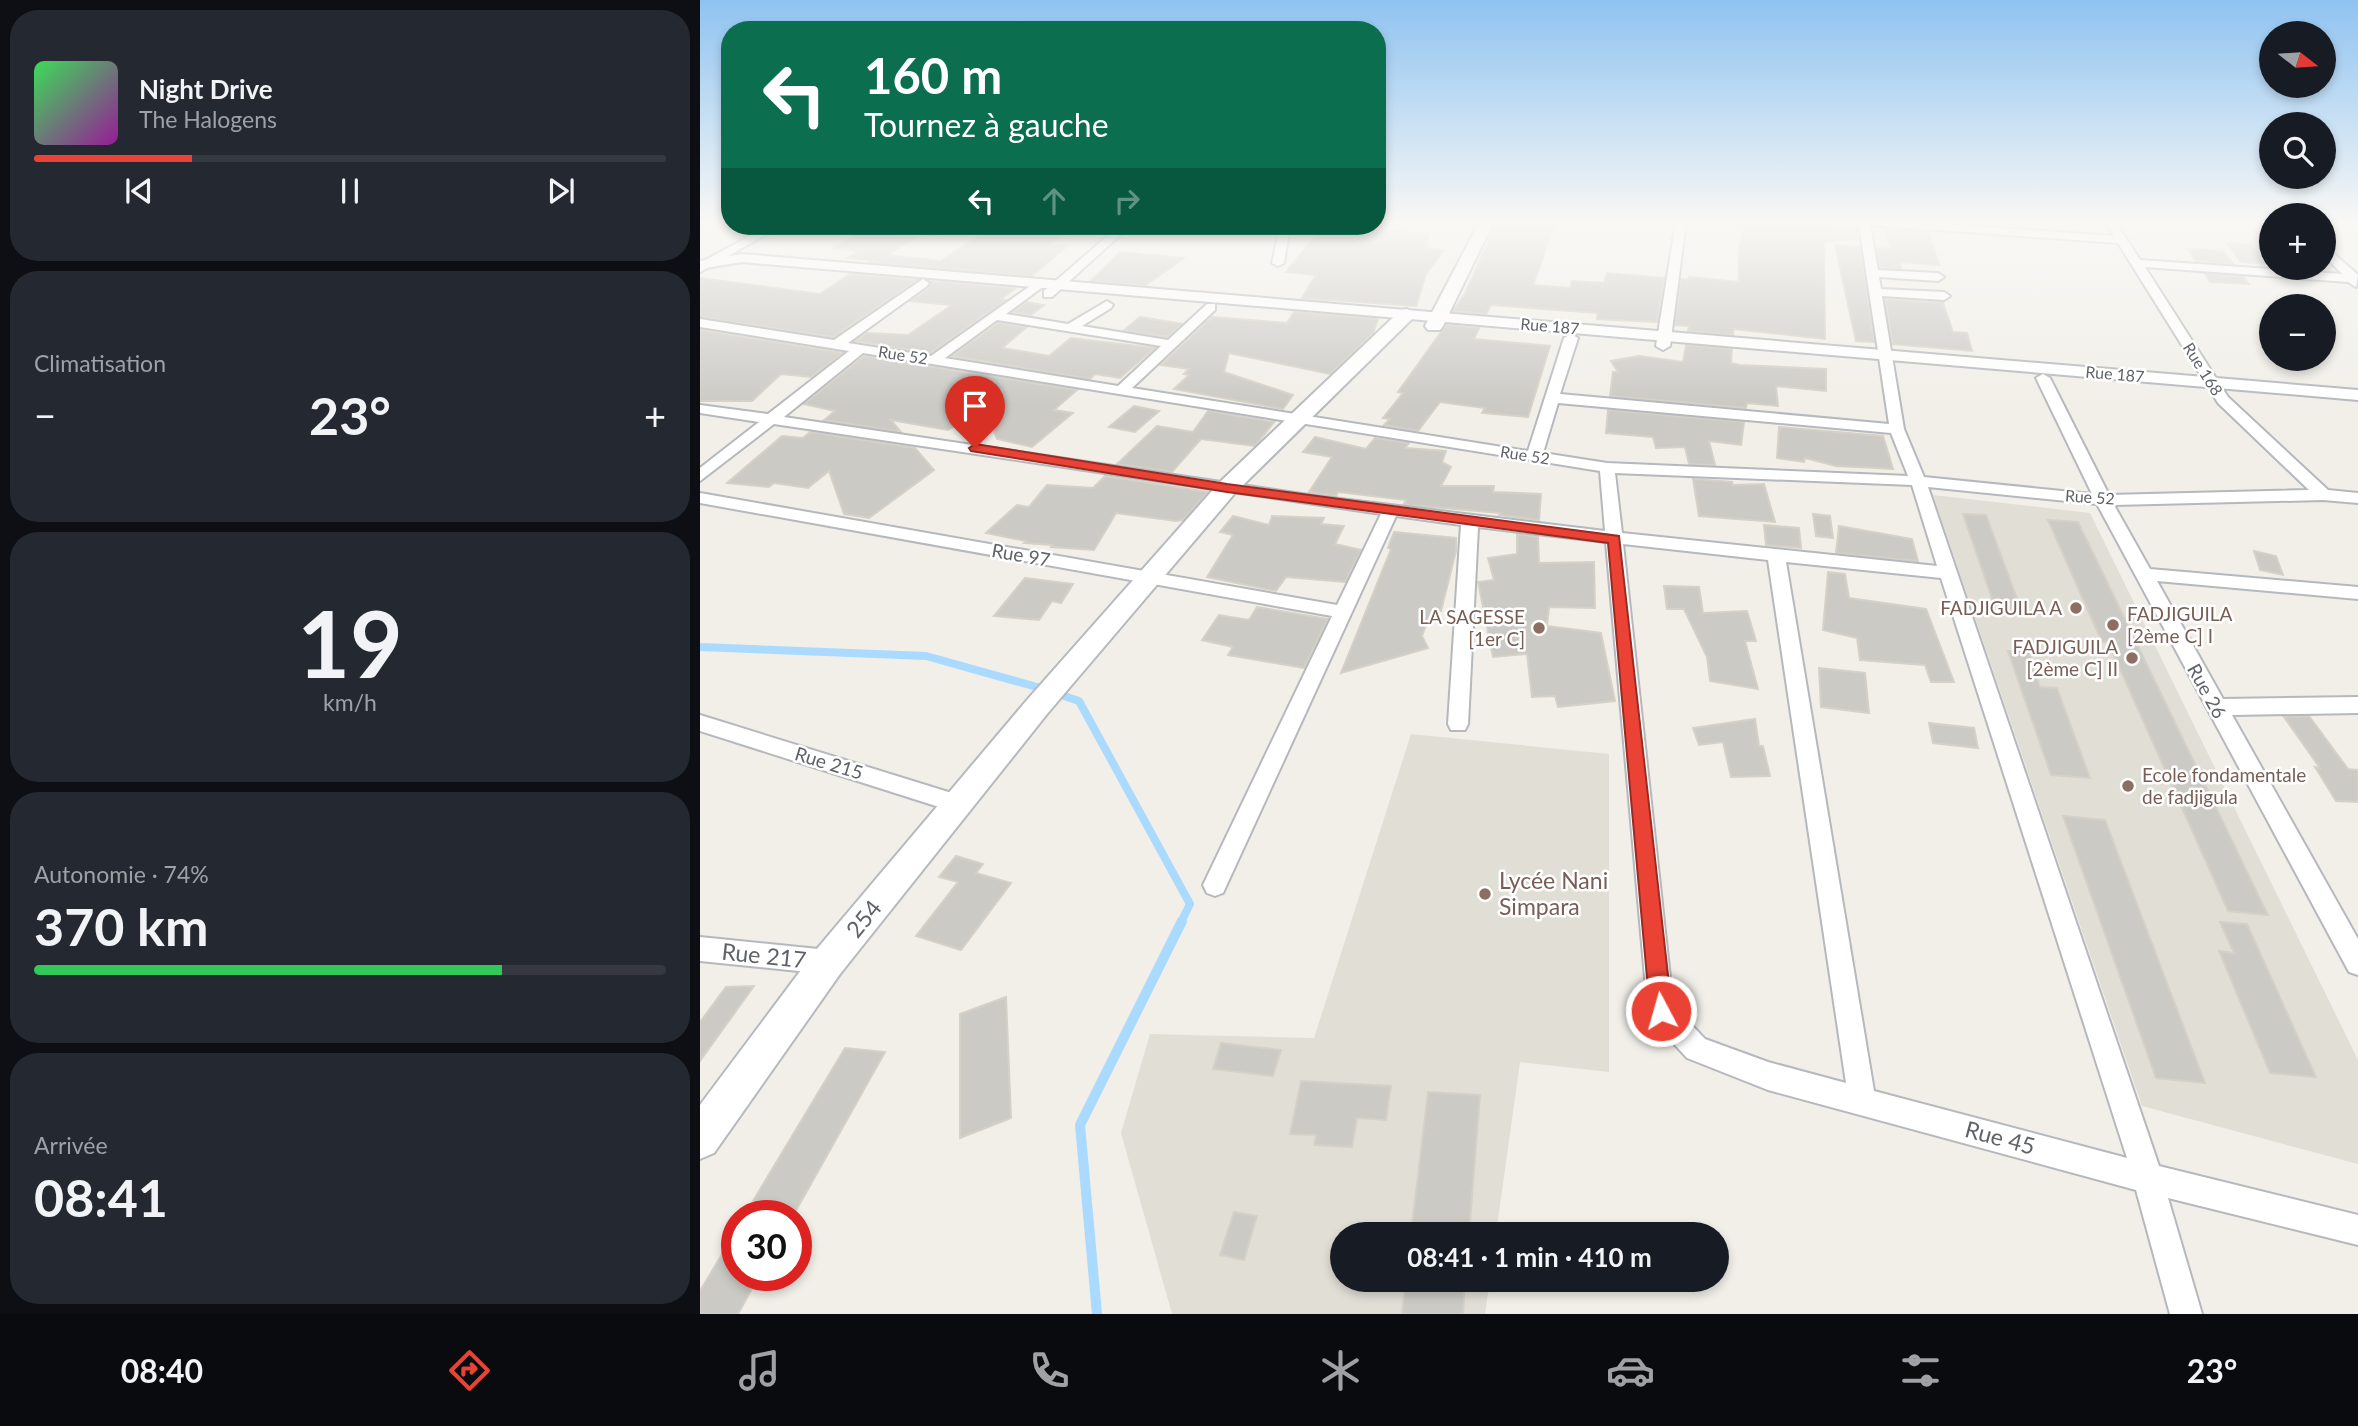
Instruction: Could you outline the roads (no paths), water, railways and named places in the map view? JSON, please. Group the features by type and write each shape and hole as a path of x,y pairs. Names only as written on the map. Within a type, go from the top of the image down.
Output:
{"main road":[{"path":"1420,320 1441,282"},
{"path":"1059,681 1227,488 1296,418 1420,320 1446,282"},
{"name":"254","path":"700,1139 739,1081 828,962 1059,681"}],"street":[{"name":"Rue 187","path":"915,282 1044,288 1211,307 1420,320 1571,338 1664,341"},
{"name":"Rue 187","path":"987,282 2215,388 2358,405"},
{"path":"934,360 995,316 1051,282"},
{"path":"1664,341 1672,282"},
{"path":"1876,282 1897,429 1918,481 2148,1178 2186,1314"},
{"name":"Rue 168","path":"2149,282 2215,388 2323,495"},
{"path":"836,345 923,283"},
{"path":"1878,292 1944,296"},
{"path":"1070,328 1107,305"},
{"path":"1121,390 1211,307"},
{"path":"995,316 1171,344"},
{"name":"Rue 52","path":"700,323 1607,468 1918,481 2103,500 2323,495 2358,498"},
{"path":"1534,456 1571,338"},
{"path":"700,475 860,349"},
{"name":"Rue 187","path":"1888,360 2043,378 2358,395"},
{"name":"Rue 26","path":"2043,378 2103,500 2358,963"},
{"path":"1553,398 1897,429"},
{"path":"700,409 1227,488 1614,539 1948,573"},
{"path":"1607,468 1661,1011"},
{"name":"Rue 97","path":"700,498 1343,612"},
{"path":"1215,885 1392,508"},
{"path":"1458,724 1470,519"},
{"path":"1776,555 1862,1100"},
{"path":"2143,574 2358,593"},
{"path":"2216,707 2358,705"},
{"name":"Rue 215","path":"700,723 958,804"},
{"name":"Rue 217","path":"700,949 828,962"},
{"name":"Rue 45","path":"1661,1011 1696,1049 1768,1076 2148,1178 2358,1230"}],"waterway":[{"path":"700,647 926,656 1044,689"},
{"path":"1055,693 1079,701 1190,904 1181,922"},
{"path":"1097,1314 1080,1125 1182,921"}],"place":[{"name":"FADJIGUILA A","path":"2076,608"},
{"name":"FADJIGUILA [2ème C] I","path":"2113,625"},
{"name":"LA SAGESSE [1er C]","path":"1539,628"},
{"name":"FADJIGUILA [2ème C] II","path":"2132,658"},
{"name":"Ecole fondamentale de fadjigula","path":"2128,786"},
{"name":"Lycée Nani Simpara","path":"1485,894"}]}
